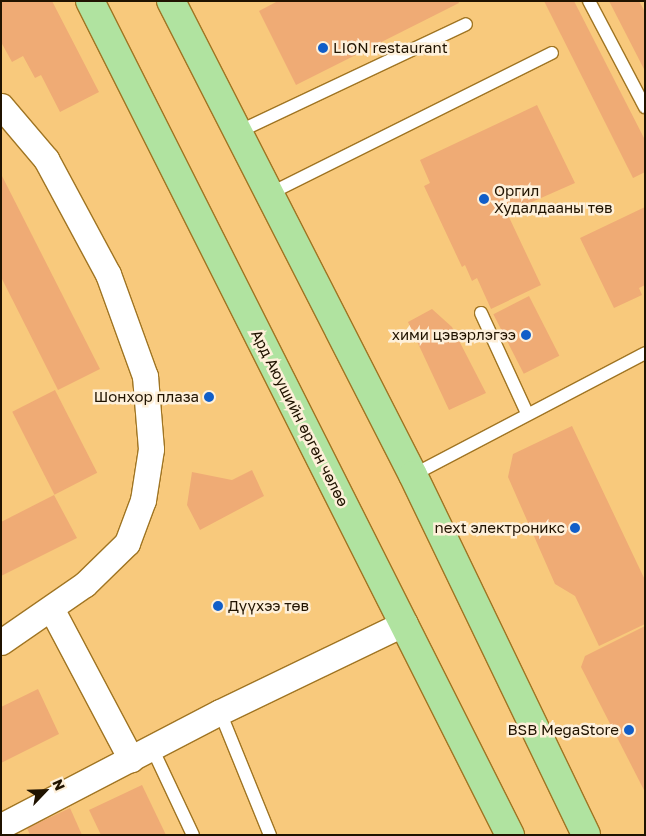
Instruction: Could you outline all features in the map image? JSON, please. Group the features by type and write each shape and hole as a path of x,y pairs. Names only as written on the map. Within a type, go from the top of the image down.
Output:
{"main road":[{"name":"Ард Аюушийн өргөн чөлөө","path":"90,1 405,623 510,835"},
{"path":"171,1 413,475 586,835"}],"street":[{"path":"1,106 46,159 108,274 134,336 150,411 147,478 133,530 117,556 52,610 1,642"},
{"path":"52,610 141,754"},
{"path":"1,826 220,712 405,623"}],"lane":[{"path":"589,1 645,108"},
{"path":"238,132 466,24"},
{"path":"269,194 552,53"},
{"path":"481,314 527,413"},
{"path":"413,475 527,413 645,353"},
{"path":"220,712 270,835"},
{"path":"141,754 193,835"}],"building":[{"path":"1,1 52,1 99,92 60,112 41,75 35,78 23,56 12,62 1,42"},
{"name":"LION restaurant","path":"278,1 458,1 459,3 296,85 259,11"},
{"path":"544,1 574,1 645,140 645,172 633,178"},
{"path":"609,1 639,1 645,12 645,71"},
{"name":"Оргил Худалдааны төв","path":"537,105 575,183 507,213 541,285 491,309 477,278 472,281 465,265 462,267 424,186 430,183 420,160"},
{"path":"1,174 100,369 58,390 1,277"},
{"path":"645,207 645,285 639,288 642,295 614,308 580,238"},
{"name":"хими цэвэрлэгээ","path":"529,296 559,356 524,374 493,314"},
{"path":"432,309 452,327 486,393 449,410 408,322"},
{"path":"55,390 97,473 54,495 12,412"},
{"name":"next электроникс","path":"572,426 645,580 645,624 599,646 575,596 555,584 508,477 513,454"},
{"path":"252,470 264,496 200,530 187,505 192,472 232,480"},
{"path":"54,495 77,538 1,576 1,522"},
{"name":"BSB MegaStore","path":"645,626 645,792 581,667 585,656"},
{"path":"38,689 59,734 1,763 1,707"},
{"path":"142,785 166,835 101,835 89,810"},
{"path":"70,808 82,835 30,835 27,828"}],"place":[{"name":"LION restaurant","path":"323,48"},
{"name":"Оргил Худалдааны төв","path":"484,199"},
{"name":"хими цэвэрлэгээ","path":"526,335"},
{"name":"Шонхор плаза","path":"209,397"},
{"name":"next электроникс","path":"575,528"},
{"name":"Дүүхээ төв","path":"218,606"},
{"name":"BSB MegaStore","path":"629,730"}]}
